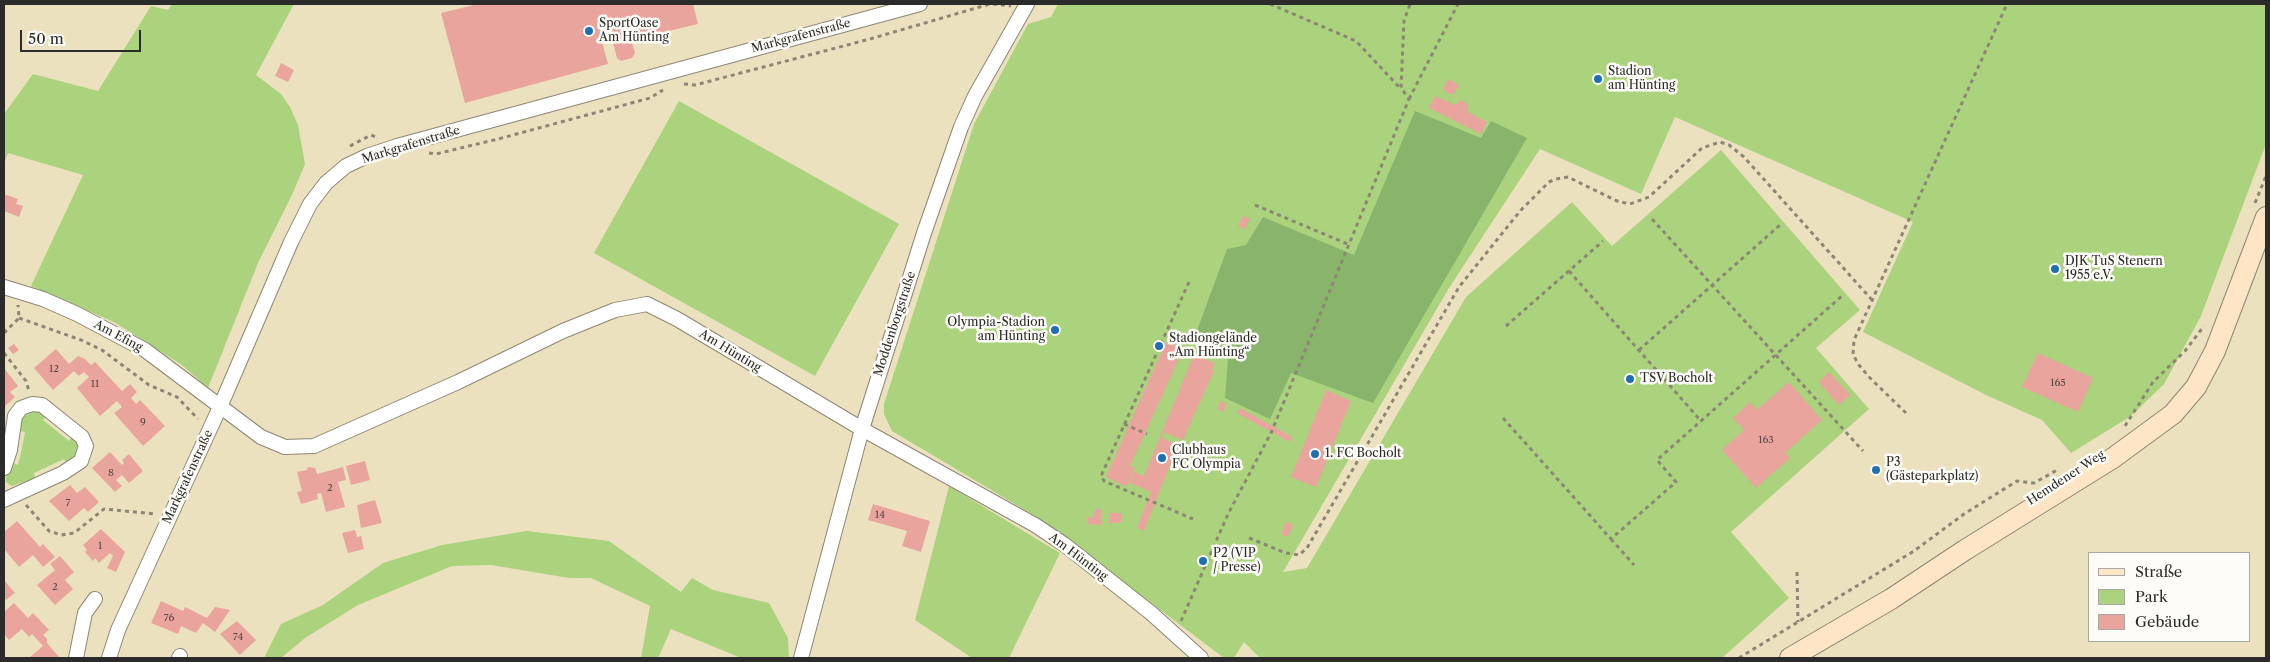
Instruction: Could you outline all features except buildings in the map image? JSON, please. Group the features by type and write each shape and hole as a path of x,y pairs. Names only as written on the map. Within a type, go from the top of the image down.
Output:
{"street":[{"name":"Markgrafenstraße","path":"109,658 118,630 214,403 274,278 310,204 326,183 346,166 367,156 398,146 920,4"},
{"name":"Moddenborgstraße","path":"801,658 862,429 924,233 961,127 975,96 1027,4"},
{"name":"Hemdener Weg","path":"1790,658 1891,599 1964,550 2113,458 2173,414 2196,387 2215,351 2259,214"},
{"name":"Am Efing","path":"10,289 76,314 145,350 214,403"},
{"name":"Am Hünting","path":"214,403 261,437 277,444 286,447 314,446 458,382 563,331 615,310 647,304 677,318 862,429 1035,526 1072,551 1176,633 1201,658"},
{"path":"4,468 10,450 15,416 21,408 32,404 42,405 82,437 86,446 85,454 81,461 63,473 10,496"},
{"path":"76,658 85,613 95,599"}],"path":[{"path":"682,84 695,85 870,39 990,4"},
{"path":"1270,4 1356,42 1401,88 1409,99"},
{"path":"1401,88 1404,21 1410,4"},
{"path":"1176,633 1228,514 1271,433 1409,99 1458,4"},
{"path":"1906,413 1870,378 1853,354 1854,340 2007,4"},
{"path":"346,149 371,135 412,152 436,154 650,98 669,87"},
{"path":"1249,538 1286,553 1298,554 1306,548 1459,288 1521,210 1549,182 1556,179 1568,177 1617,201 1630,204 1648,197 1702,148 1720,142 1729,145 1744,157 1872,300"},
{"path":"2259,214 2266,176"},
{"path":"1255,205 1350,245"},
{"path":"1652,219 1863,451"},
{"path":"1639,350 1780,225"},
{"path":"1506,326 1603,241"},
{"path":"1569,271 1701,421"},
{"path":"1189,282 1101,476 1104,481 1193,519"},
{"path":"10,289 19,318"},
{"path":"1611,539 1676,482 1657,460 1843,295"},
{"path":"19,318 81,340 102,350 149,385 177,397 199,420"},
{"path":"4,333 19,318"},
{"path":"2119,433 2131,418 2153,382 2185,351 2208,320"},
{"path":"4,353 26,381 32,404"},
{"path":"193,427 214,403"},
{"path":"1503,418 1634,565"},
{"path":"1124,424 1146,434"},
{"path":"1738,658 1914,551 1964,514 2017,481 2034,482 2060,468"},
{"path":"10,496 49,531 61,535 74,534 104,509 157,514"},
{"path":"153,522 161,506"},
{"path":"1797,572 1798,622"}],"green space":[{"path":"172,4 294,4 256,75 281,94 290,107 298,125 305,164 292,195 258,263 208,388 182,365 114,322 31,286 83,175 8,153 4,164 4,114 33,74 98,91 151,6 168,10"},
{"path":"1058,4 2266,4 2266,144 2201,316 2164,384 2131,416 2071,453 2042,420 1986,395 1863,332 1913,222 1675,117 1641,194 1540,149 1449,288 1283,572 1307,568 1466,297 1572,202 1612,246 1721,150 1860,310 1816,348 1869,409 1731,532 1789,598 1722,658 1260,658 1244,642 1234,658 1224,658 1040,519 892,431 884,414 884,404 974,124 1028,24 1051,17"},
{"path":"679,101 899,224 815,376 594,253"},
{"path":"1415,111 1481,138 1491,121 1527,138 1373,403 1291,373 1270,419 1225,398 1228,359 1215,354 1194,339 1227,249 1246,245 1263,217 1354,255"},
{"path":"34,411 40,411 46,416 43,420 69,441 72,437 77,441 77,454 66,463 64,459 34,473 35,478 12,486 6,482 6,478 13,463 18,465 25,432 19,431 21,418"},
{"path":"949,486 1060,553 1009,658 972,658 915,620"},
{"path":"527,531 609,541 681,592 692,578 713,590 769,603 788,638 789,658 741,658 671,629 658,658 641,658 650,606 591,578 569,578 491,565 452,566 358,605 305,638 281,658 264,658 281,624 323,605 383,563 442,545"}],"place":[{"name":"SportOase Am Hünting","path":"589,31"},
{"name":"Stadion am Hünting","path":"1598,79"},
{"name":"DJK TuS Stenern 1955 e.V.","path":"2055,269"},
{"name":"Olympia-Stadion am Hünting","path":"1055,330"},
{"name":"Stadiongelände „Am Hünting“","path":"1159,346"},
{"name":"TSV Bocholt","path":"1630,379"},
{"name":"1. FC Bocholt","path":"1315,454"},
{"name":"Clubhaus FC Olympia","path":"1162,458"},
{"name":"P3 (Gästeparkplatz)","path":"1876,470"},
{"name":"P2 (VIP / Presse)","path":"1203,561"}]}
